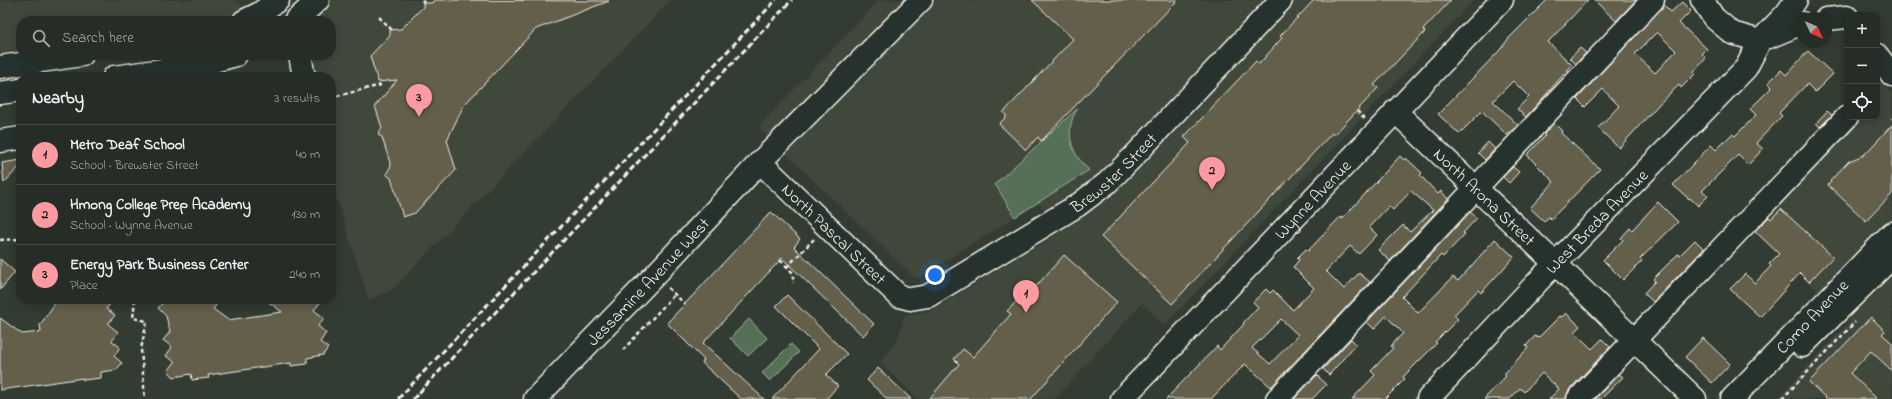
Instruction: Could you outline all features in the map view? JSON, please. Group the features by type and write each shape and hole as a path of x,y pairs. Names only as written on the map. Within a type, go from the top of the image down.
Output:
{"street":[{"path":"300,16 318,0"},
{"name":"Jessamine Avenue West","path":"535,399 655,275 760,162 921,0"},
{"name":"Brewster Street","path":"910,300 928,296 937,291 1078,205 1107,183 1135,156 1281,0"},
{"name":"Wynne Avenue","path":"1122,399 1502,0"},
{"path":"1276,399 1654,0"},
{"path":"1702,0 1714,18 1732,33 1760,41 1796,26"},
{"name":"West Breda Avenue","path":"1428,399 1555,264 1746,68 1760,41 1786,14 1796,0"},
{"path":"1837,0 1844,12"},
{"path":"257,16 276,9"},
{"path":"1832,18 1844,16"},
{"path":"1880,59 1892,75"},
{"path":"0,67 48,60"},
{"path":"149,72 204,64 218,60"},
{"path":"301,60 303,72"},
{"path":"0,93 16,91"},
{"name":"North Arona Street","path":"1395,111 1695,399"},
{"path":"1578,399 1686,284 1844,120"},
{"path":"0,141 16,139"},
{"name":"North Pascal Street","path":"760,162 899,296 910,300"},
{"name":"Como Avenue","path":"1732,399 1892,233"},
{"name":"Como Avenue","path":"1746,399 1830,320 1892,257"}],"path":[{"path":"379,17 392,30"},
{"path":"337,96 381,85"},
{"path":"787,267 826,226"},
{"path":"0,240 16,239"},
{"path":"780,260 793,273 793,283"},
{"path":"655,275 685,304"},
{"path":"623,350 675,294"},
{"path":"134,304 133,318 147,321 141,349 146,399"},
{"path":"1782,399 1860,317"}],"shaded area":[{"path":"0,0 236,0 247,11 236,16 16,16 16,55 0,57"},
{"path":"327,0 671,0 393,289 369,300 336,197 336,72 314,72 315,60 336,60 336,16 312,16"},
{"path":"879,0 1474,0 1164,326 1142,303 1055,399 918,399 880,363 898,338 904,315 932,310 1065,228 1038,203 916,279 758,127"},
{"path":"1880,81 1892,95 1892,399 1777,399 1850,321 1741,220 1844,120 1880,120"}],"green space":[{"path":"1078,108 1073,116 1071,125 1071,141 1078,157 1089,170 1015,217 995,184"},
{"path":"749,319 767,338 748,356 730,338"},
{"path":"791,344 799,352 770,381 762,373"}],"building":[{"path":"434,0 609,1 536,29 464,105 447,140 456,170 415,213 403,217 391,178 386,174 391,166 382,137 378,135 382,128 375,106 397,80 378,82 370,56 390,35 390,30 401,29 423,7 423,3 432,3"},
{"path":"1032,0 1178,0 1041,141 1038,137 1026,150 999,124 1007,116 1003,113 1073,39"},
{"path":"1314,0 1451,0 1423,30 1425,32 1374,85 1378,88 1334,135 1332,133 1172,304 1101,237 1190,143 1184,137 1256,61 1259,64 1282,38 1280,36"},
{"path":"1547,0 1588,0 1548,42 1572,65 1526,117 1517,109 1529,97 1513,81 1493,101 1518,125 1507,135 1482,111 1459,134 1438,114"},
{"path":"1594,0 1636,0 1616,21"},
{"path":"1682,2 1691,11 1679,23 1707,49 1702,54 1706,58 1694,72 1695,74 1681,88 1679,85 1660,103 1619,148 1598,128 1619,106 1603,89 1585,107 1577,99 1664,5 1671,12","holes":["1657,32 1676,51 1655,73 1635,54"]},
{"path":"1580,48 1586,53 1576,64 1570,58"},
{"path":"1808,51 1833,74 1815,92 1807,84 1779,113 1782,116 1756,143 1763,149 1748,165 1738,155 1702,191 1708,196 1698,206 1673,185 1711,145 1716,150 1732,134 1735,136 1756,115 1750,109 1772,87 1768,83 1781,70 1786,75"},
{"path":"1827,111 1832,115 1820,127 1816,123"},
{"path":"1554,123 1562,131 1561,133 1600,169 1551,219 1549,217 1544,221 1530,208 1554,182 1527,155 1545,136 1544,134"},
{"path":"1892,125 1892,194 1866,221 1828,185 1849,161 1864,155"},
{"path":"1488,142 1495,149 1485,160 1478,153"},
{"path":"1400,156 1404,160 1406,158 1422,173 1420,175 1438,194 1441,191 1448,199 1390,261 1378,250 1403,225 1410,232 1433,210 1411,191 1393,210 1389,206 1369,227 1377,235 1359,254 1350,246 1326,271 1344,289 1359,273 1370,282 1271,387 1245,364 1211,399 1166,399 1217,346 1220,350 1244,324 1243,323 1258,307 1253,302 1266,289 1270,293 1273,290 1293,310 1314,288 1293,267 1299,260 1297,258 1306,249 1308,251 1340,217 1342,219","holes":["1281,319 1298,335 1270,364 1252,348"]},
{"path":"16,161 16,170 4,183 2,163"},
{"path":"1513,167 1519,172 1509,183 1503,177"},
{"path":"1658,202 1678,222 1640,259 1642,261 1623,280 1603,260 1623,240 1621,238 1630,228 1632,230"},
{"path":"1781,209 1833,257 1809,282 1800,273 1760,317 1730,289 1745,274 1755,283 1771,266 1769,264 1779,254 1755,231 1769,217 1771,219"},
{"path":"771,212 800,239 794,247 874,324 863,336 782,258 703,343 764,399 741,399 702,363 704,360 667,323"},
{"path":"1470,212 1477,218 1463,233 1465,234 1443,257 1441,255 1402,297 1418,313 1453,277 1458,281 1495,239 1514,257 1481,293 1478,290 1454,315 1458,319 1435,342 1437,343 1403,377 1405,379 1385,399 1352,399 1375,375 1371,371 1393,348 1391,346 1403,333 1386,316 1374,329 1367,322"},
{"path":"1695,240 1704,249 1653,302 1644,293 1655,281 1653,279 1678,254 1680,255"},
{"path":"1064,255 1117,302 1031,399 929,399 959,364 954,359 963,349 973,357 1011,314 1007,311 1019,298 1023,301"},
{"path":"0,259 15,272 0,290"},
{"path":"787,295 847,354 826,375 838,386 826,399 772,399 819,349 776,306"},
{"path":"55,304 110,304 106,309 115,315 108,324 118,332 112,341 120,347 114,356 122,363 116,370 101,372 101,378 83,380 83,378 0,390 0,318 22,334 41,332 40,325"},
{"path":"162,304 217,304 213,309 228,320 282,312 272,304 319,304 314,310 324,318 318,326 326,333 320,342 328,348 323,355 307,358 307,364 291,366 291,363 208,375 209,378 192,380 191,374 174,377 168,371 175,362 166,356 172,347 163,340 170,332 166,316 158,308"},
{"path":"1566,313 1580,326 1574,332 1592,349 1602,339 1610,347 1569,390 1566,399 1549,399 1559,389 1542,373 1524,392 1520,388 1510,399 1484,399 1506,376 1504,374 1528,348 1526,346 1535,336 1538,338 1560,316 1562,317"},
{"path":"1871,317 1885,331 1882,334 1892,343 1892,371 1871,351 1850,373 1877,399 1827,399 1809,382"},
{"path":"1703,338 1730,364 1712,383 1685,357"},
{"path":"1351,339 1356,344 1329,375 1323,369"},
{"path":"878,368 911,399 887,399 867,380"},
{"path":"1619,374 1623,377 1601,399 1595,399"},
{"path":"1317,375 1326,385 1312,399 1294,399"}],"railway":[{"path":"398,399 776,0"},
{"path":"413,399 792,0"}],"place":[{"name":"Energy Park Business Center","path":"419,117"},
{"name":"Hmong College Prep Academy","path":"1212,190"},
{"name":"Metro Deaf School","path":"1026,313"}]}
